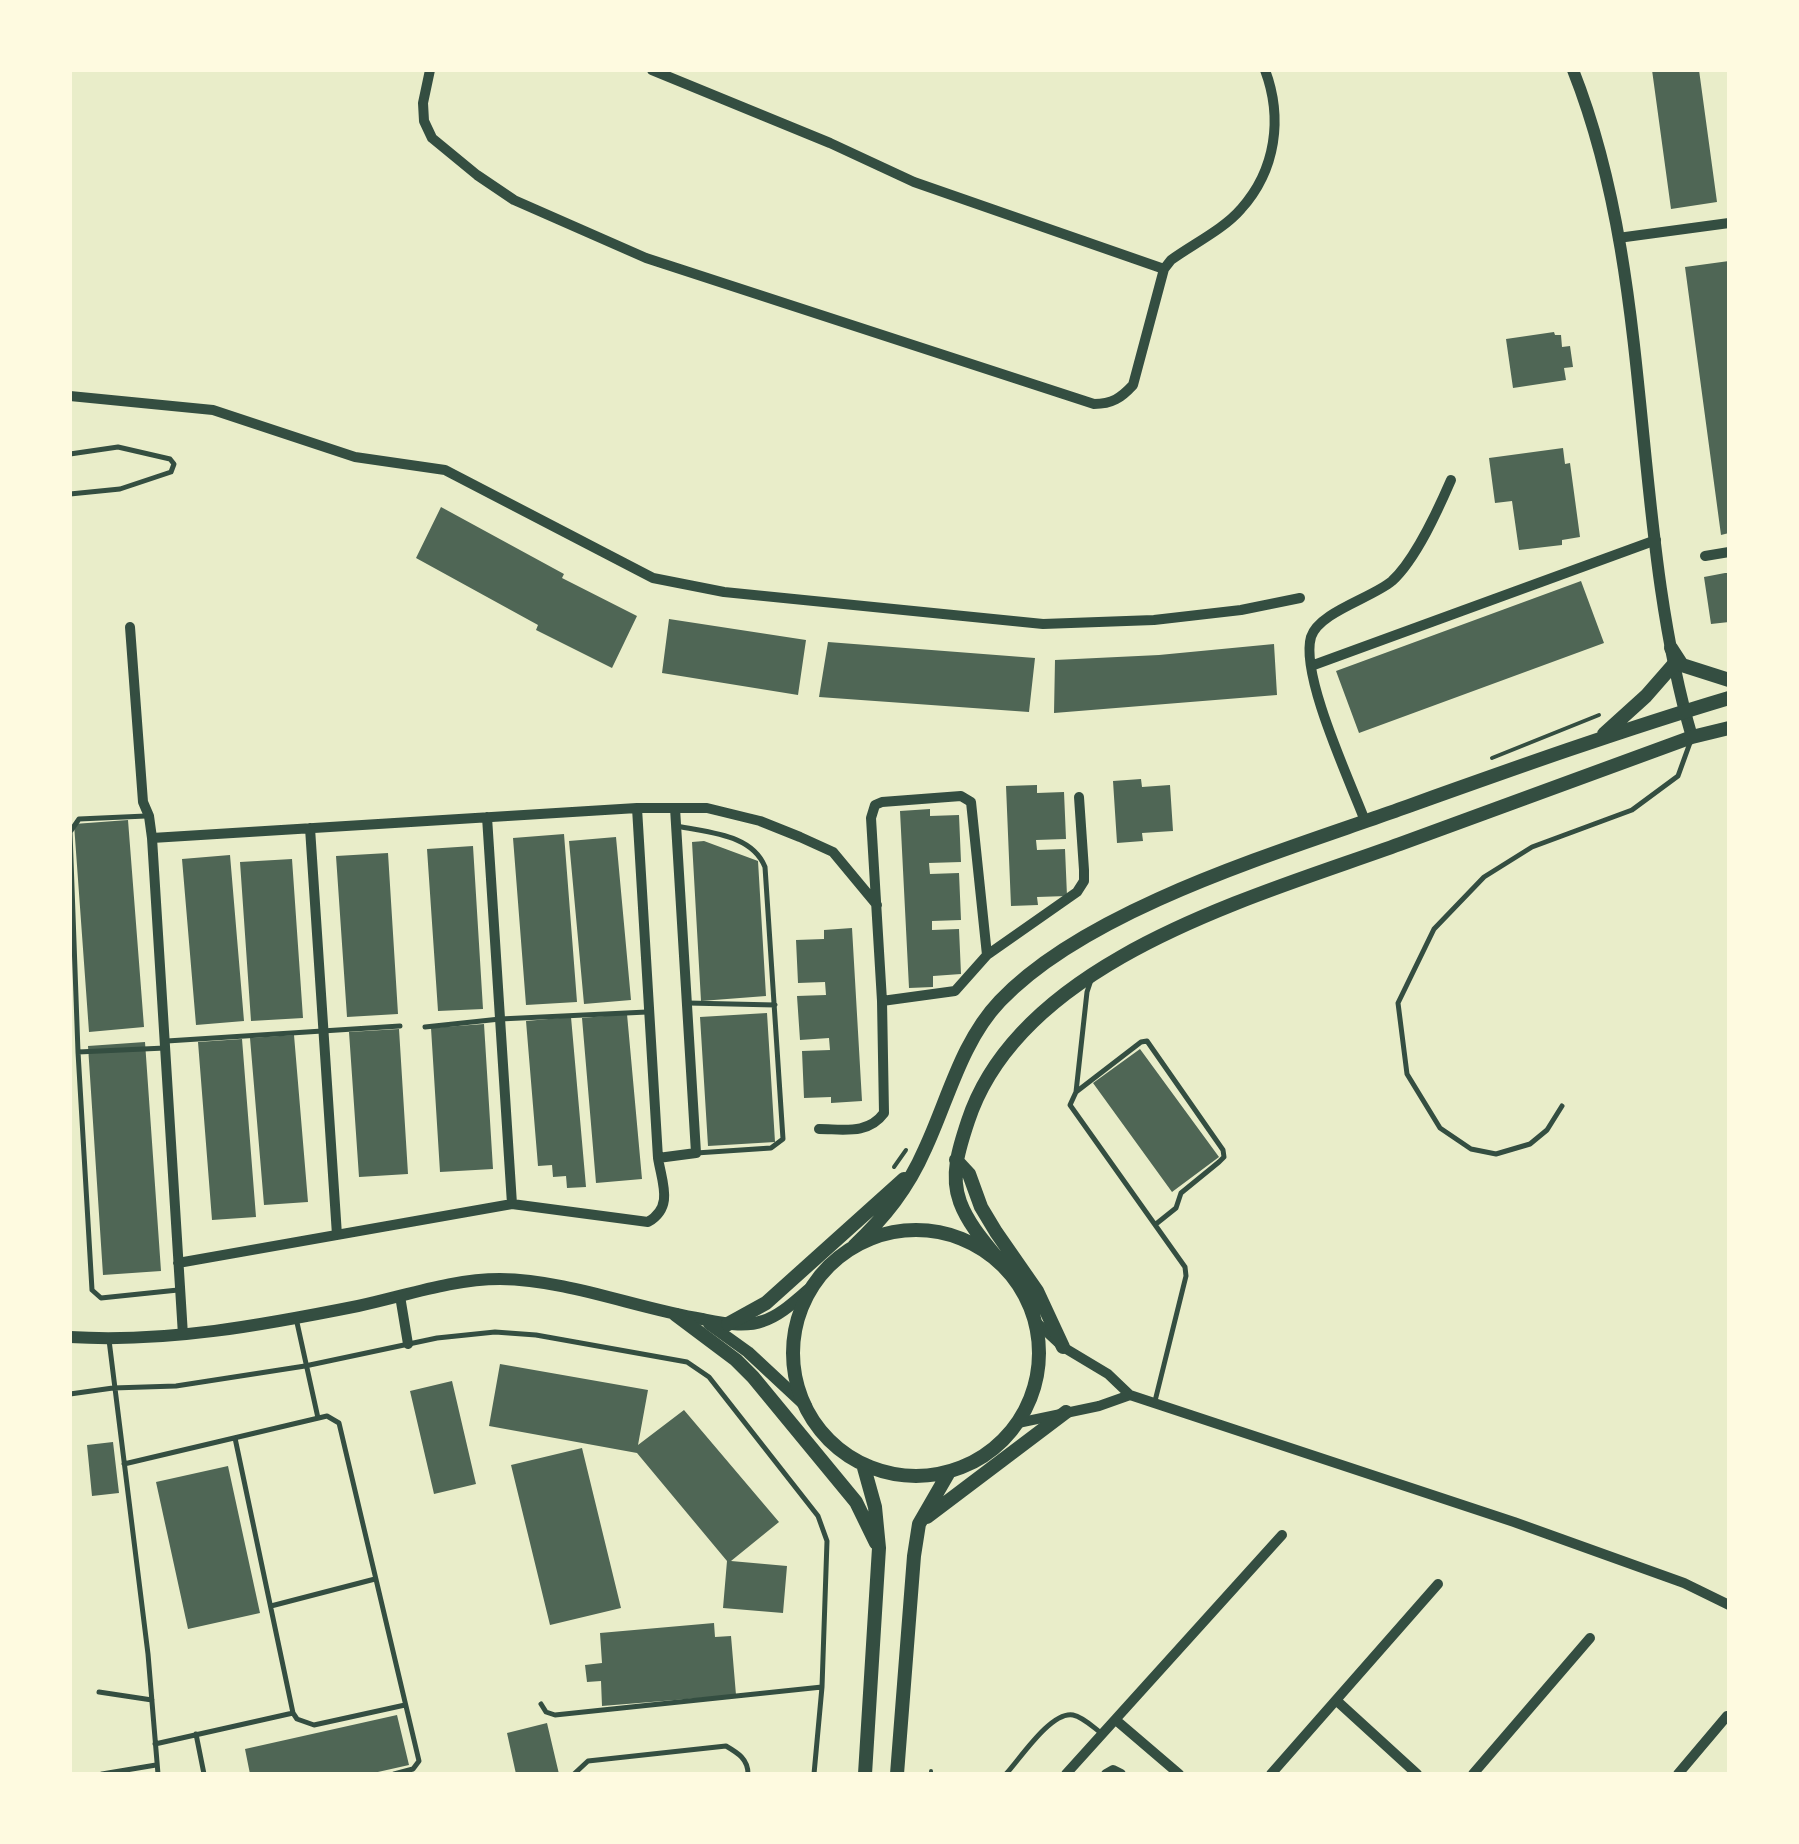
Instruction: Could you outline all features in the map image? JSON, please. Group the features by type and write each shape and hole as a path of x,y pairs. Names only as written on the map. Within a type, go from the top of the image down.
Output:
{"main road":[{"path":"1600,738 1646,696 1672,656 1682,666 1729,680"},
{"path":"1729,698 1600,738 1365,821 1151,904 1056,953 1024,977 996,1005 963,1058 918,1166 885,1217 831,1264 813,1286 800,1314 794,1345 796,1376 806,1406 830,1439 863,1464 911,1476 949,1472 975,1462 1018,1423 1034,1392 1039,1356 1035,1321 1017,1282 968,1220 958,1198 956,1159 972,1108 989,1074 1039,1018 1094,972 1135,948 1259,896 1692,737 1729,728"},
{"path":"956,1159 969,1174 981,1207 996,1232 1037,1291 1063,1348"},
{"path":"728,1324 766,1303 918,1166"},
{"path":"854,1246 884,1234 916,1229 947,1233 977,1245 1002,1265"},
{"path":"676,1316 753,1376 856,1502 879,1548"},
{"path":"919,1524 1066,1412"},
{"path":"863,1464 876,1507 879,1548 865,1774"},
{"path":"897,1774 919,1524 949,1472"}],"street":[{"path":"430,70 422,103 432,138 514,200 646,258 1094,404 1108,404 1133,385 1164,268 1240,211 1266,171 1276,126 1265,70"},
{"path":"652,70 914,182 1164,268"},
{"path":"1573,70 1593,120 1618,238 1672,656 1692,737"},
{"path":"1618,238 1729,224"},
{"path":"70,396 213,410 354,457 445,470 653,578 724,592 1043,624 1154,620 1300,598"},
{"path":"1365,821 1314,683 1310,641 1316,626 1392,580 1432,524 1450,480"},
{"path":"1311,666 1656,540"},
{"path":"1704,556 1729,552"},
{"path":"130,626 144,802 152,838 183,1335"},
{"path":"882,1002 955,991 987,956 1077,892 1084,881 1079,797"},
{"path":"819,1129 862,1130 877,1123 884,1113 878,905 871,818 875,805 966,798 974,811 987,956"},
{"path":"152,838 637,808 707,808 760,821 834,852 878,905"},
{"path":"178,1262 512,1204 648,1222 660,1215 666,1204 658,1158 637,808"},
{"path":"658,1158 696,1153 675,808"},
{"path":"487,817 512,1204"},
{"path":"310,828 338,1235"},
{"path":"70,1338 110,1340 183,1335 296,1318 462,1282 524,1280 676,1316 728,1324 762,1322 813,1286"},
{"path":"400,1296 408,1344"},
{"path":"703,1320 748,1352 806,1406"},
{"path":"1035,1321 1063,1348 1108,1374 1130,1395 1514,1522 1684,1583 1729,1604"},
{"path":"1018,1423 1130,1395"},
{"path":"1066,1774 1282,1535"},
{"path":"1270,1774 1438,1584"},
{"path":"1473,1774 1590,1638"},
{"path":"1336,1701 1418,1774"},
{"path":"1678,1774 1728,1716"},
{"path":"1117,1720 1178,1774"},
{"path":"1106,1774 1114,1770 1121,1774"}],"lane":[{"path":"70,454 118,447 174,464 171,472 120,489 70,494"},
{"path":"1562,1106 1547,1130 1530,1144 1496,1154 1471,1149 1440,1128 1407,1074 1398,1003 1434,929 1484,877 1532,847 1632,810 1678,776 1692,737"},
{"path":"149,816 79,819 70,832 92,1290 100,1298 178,1290"},
{"path":"674,825 746,843 760,853 766,867 784,1140 771,1148 696,1153"},
{"path":"1094,972 1087,992 1070,1105 1182,1259 1186,1276 1155,1402"},
{"path":"686,1003 774,1004"},
{"path":"425,1027 650,1012"},
{"path":"78,1052 400,1026"},
{"path":"1074,1096 1146,1041 1223,1150 1219,1162 1182,1193 1176,1208 1156,1224"},
{"path":"296,1318 318,1418"},
{"path":"70,1394 176,1386 494,1332 536,1335 687,1362 709,1377 818,1516 826,1541 822,1686 814,1774"},
{"path":"110,1340 158,1774"},
{"path":"124,1464 327,1416 339,1423 419,1760 413,1769 394,1774"},
{"path":"235,1438 297,1719 314,1725 405,1704"},
{"path":"271,1606 375,1580"},
{"path":"542,1704 546,1712 555,1716 822,1686"},
{"path":"99,1692 152,1700"},
{"path":"155,1744 293,1712"},
{"path":"1006,1774 1052,1722 1065,1715 1077,1715 1103,1735"},
{"path":"196,1734 204,1774"},
{"path":"574,1774 588,1761 726,1746 748,1765 748,1774"},
{"path":"102,1774 156,1766"}],"building":[{"path":"1652,70 1699,70 1717,202 1671,209"},
{"path":"1729,261 1729,533 1721,535 1685,267"},
{"path":"1554,332 1561,335 1562,347 1570,346 1573,367 1564,368 1566,380 1513,388 1506,339"},
{"path":"1563,448 1565,464 1570,463 1580,537 1562,540 1562,545 1519,550 1512,501 1495,503 1489,458"},
{"path":"441,507 564,574 562,578 637,616 612,668 536,630 538,625 416,558"},
{"path":"1729,573 1729,622 1711,624 1704,577"},
{"path":"1581,581 1604,643 1359,733 1336,671"},
{"path":"669,619 806,640 798,695 662,673"},
{"path":"828,642 1035,658 1029,712 819,697"},
{"path":"1274,644 1277,695 1054,713 1055,660"},
{"path":"1141,779 1142,787 1170,785 1173,831 1142,833 1143,841 1117,843 1113,781"},
{"path":"1037,785 1037,793 1064,792 1066,839 1036,840 1037,850 1065,849 1067,896 1037,897 1038,905 1011,906 1006,786"},
{"path":"930,809 930,816 959,815 961,862 929,863 930,874 959,873 961,920 932,921 932,930 959,929 961,974 933,976 933,987 909,988 900,811"},
{"path":"128,820 144,1027 89,1032 74,824"},
{"path":"564,834 577,1002 526,1005 513,838"},
{"path":"616,837 631,1000 584,1004 569,841"},
{"path":"704,841 758,861 766,996 701,1001 692,842"},
{"path":"473,846 483,1009 438,1011 427,849"},
{"path":"388,853 398,1014 347,1017 336,856"},
{"path":"230,855 244,1021 196,1025 182,859"},
{"path":"292,859 303,1018 251,1021 240,862"},
{"path":"852,928 862,1101 831,1103 831,1097 804,1098 802,1051 830,1050 829,1038 800,1040 797,996 826,995 825,982 798,983 796,940 824,939 824,930"},
{"path":"767,1013 775,1142 708,1146 700,1017"},
{"path":"627,1014 642,1179 596,1183 582,1018"},
{"path":"571,1017 586,1187 567,1188 566,1176 553,1177 552,1165 538,1166 526,1021"},
{"path":"484,1024 493,1169 440,1172 431,1028"},
{"path":"399,1029 408,1174 359,1177 349,1032"},
{"path":"294,1035 308,1202 264,1205 250,1038"},
{"path":"242,1039 256,1217 212,1220 198,1042"},
{"path":"145,1042 161,1271 103,1275 88,1046"},
{"path":"1140,1049 1219,1157 1172,1192 1093,1083"},
{"path":"500,1364 648,1390 638,1445 684,1410 779,1522 731,1561 787,1566 783,1613 723,1608 727,1561 637,1453 489,1426"},
{"path":"452,1381 476,1484 434,1494 410,1391"},
{"path":"113,1442 119,1493 92,1496 87,1445"},
{"path":"582,1448 621,1608 550,1625 511,1465"},
{"path":"228,1466 260,1613 188,1629 156,1482"},
{"path":"714,1623 715,1637 731,1636 736,1695 602,1706 601,1681 587,1682 585,1665 602,1663 600,1633"},
{"path":"397,1715 409,1765 369,1774 250,1774 245,1749"},
{"path":"547,1723 559,1774 516,1774 507,1733"}]}
